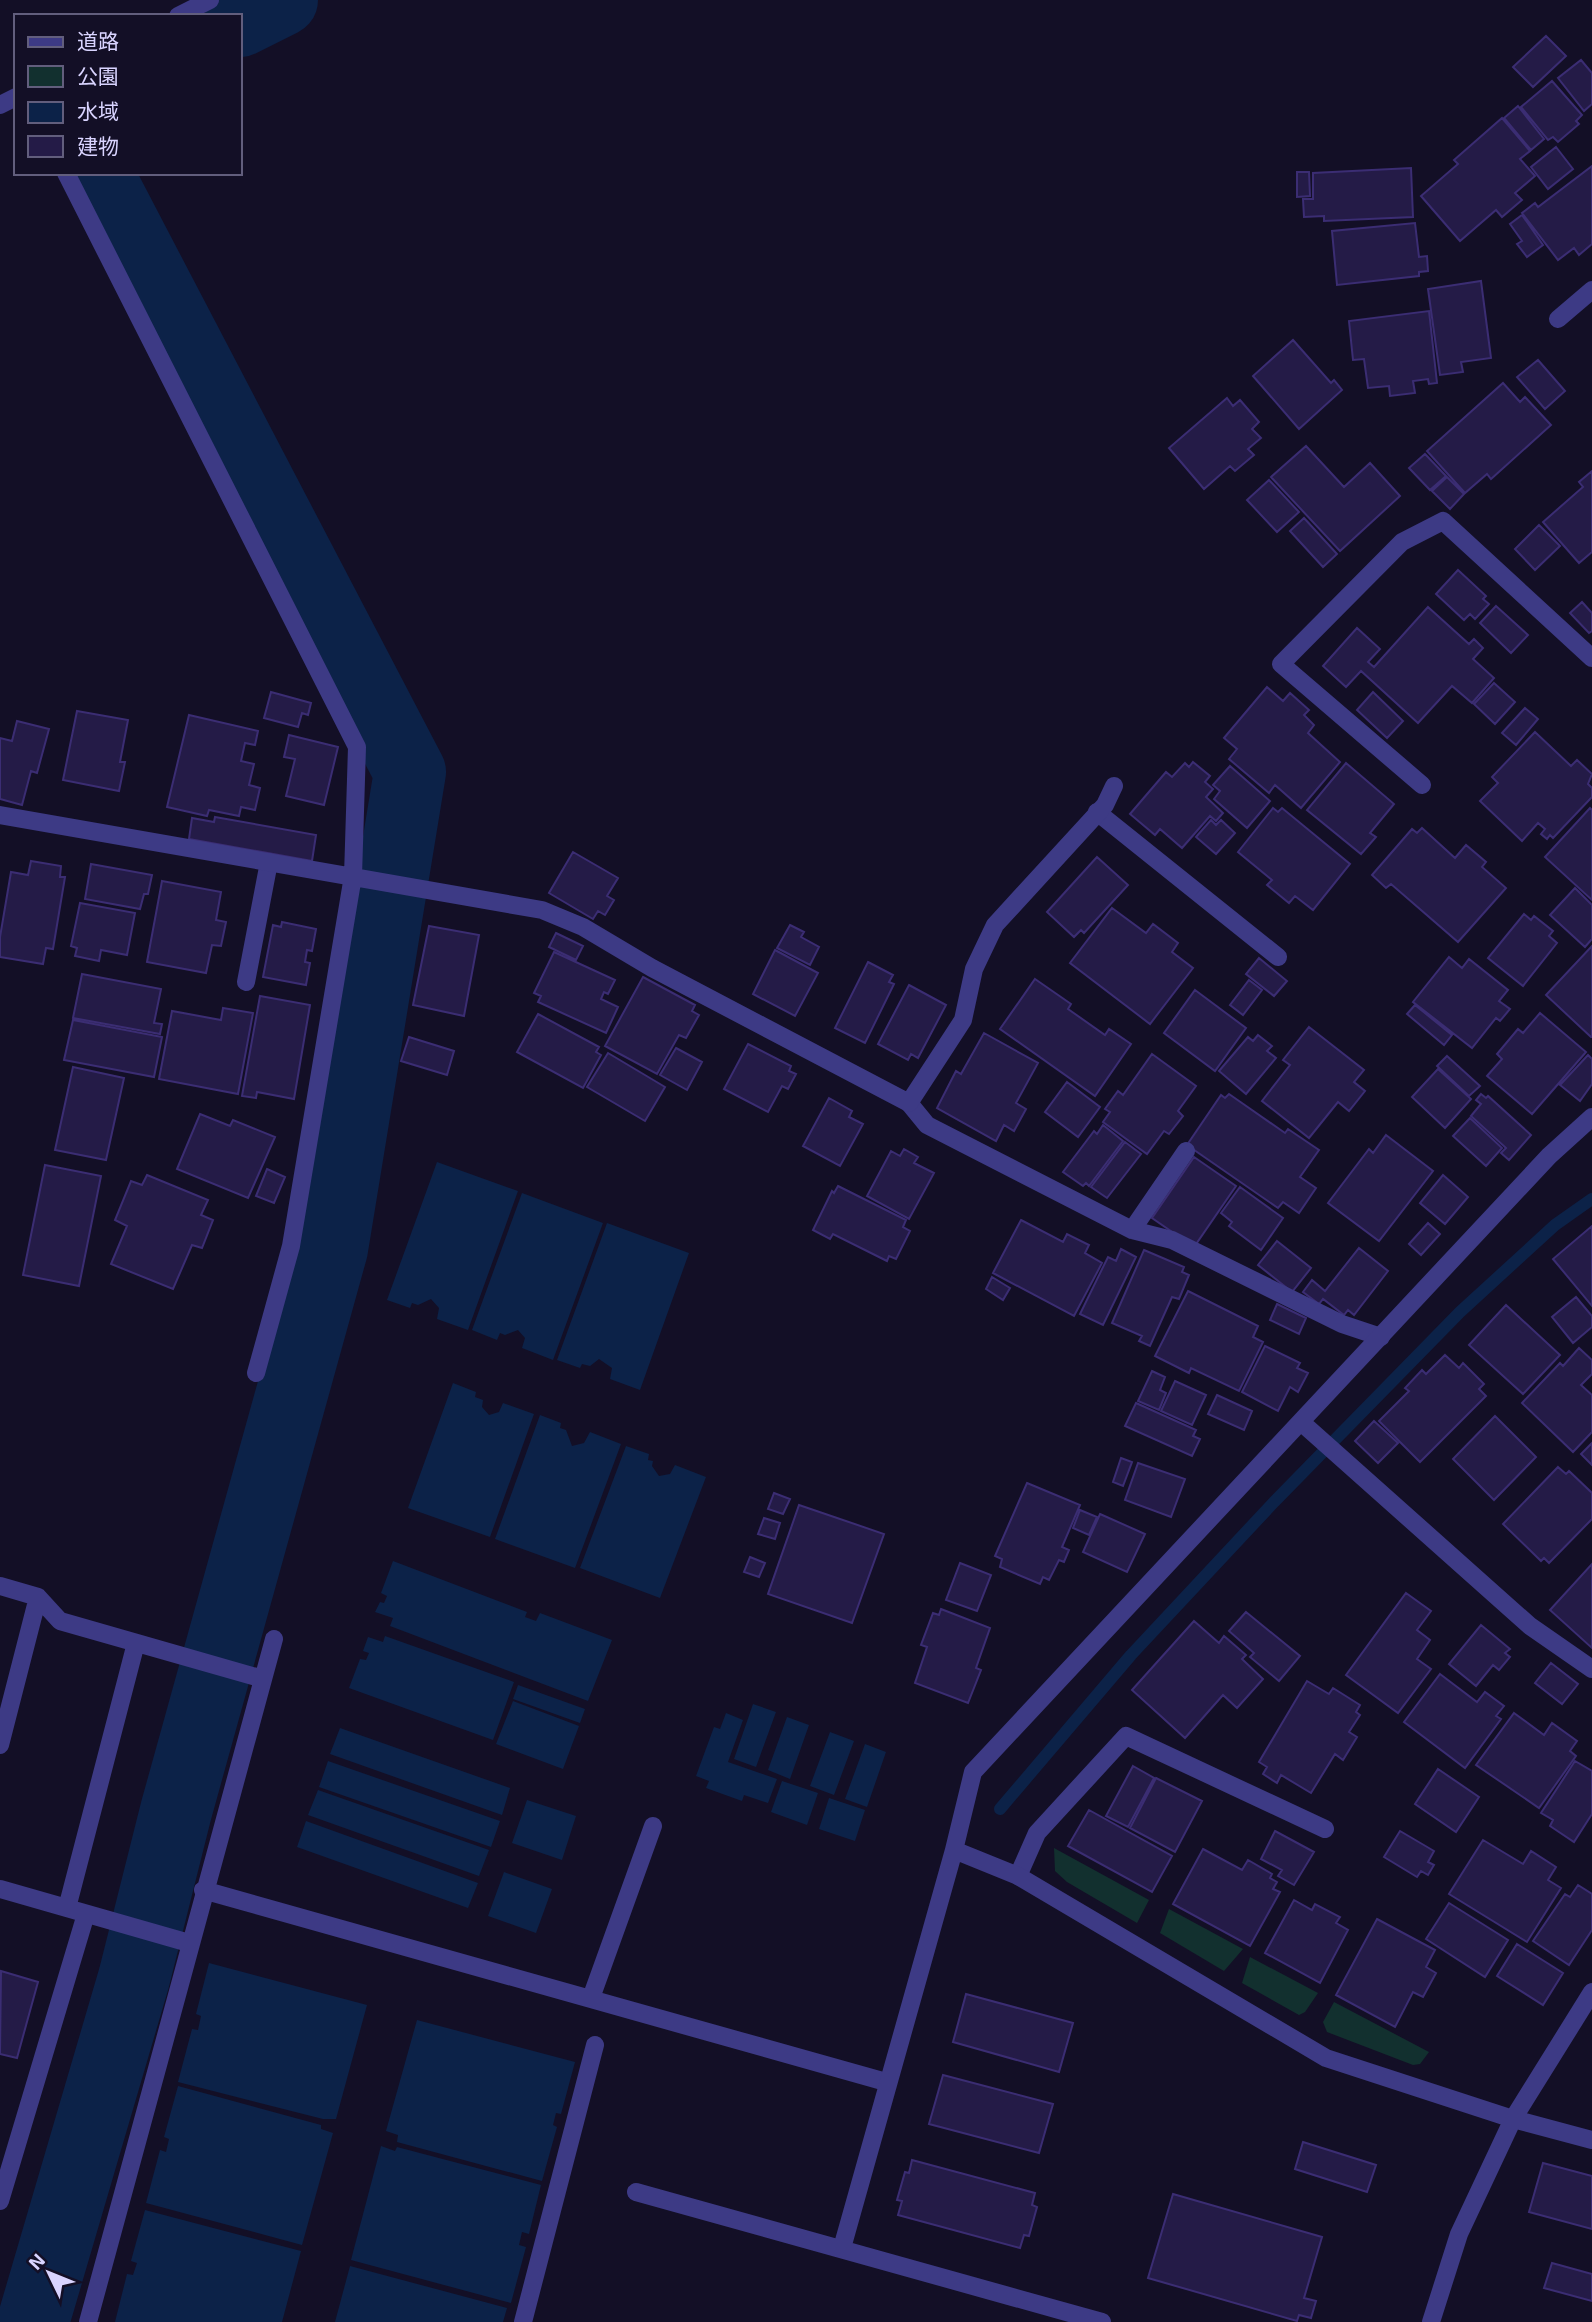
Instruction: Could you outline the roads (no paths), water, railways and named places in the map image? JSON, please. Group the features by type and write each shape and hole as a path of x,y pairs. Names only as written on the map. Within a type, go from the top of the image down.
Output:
{"street":[{"path":"182,14 210,0"},
{"path":"67,175 357,747 359,877 291,1247 256,1373"},
{"path":"1558,319 1592,290"},
{"path":"1422,785 1281,664 1402,542 1443,521 1592,658"},
{"path":"909,1103 963,1020 974,969 995,925 1047,872 1114,786"},
{"path":"1097,811 1278,957"},
{"path":"0,815 425,887 542,910 583,927 652,968 909,1103 928,1125 1132,1230 1172,1240 1342,1324 1381,1337"},
{"path":"246,982 269,862"},
{"path":"842,2248 886,2081 954,1850 973,1772 1549,1156 1592,1117"},
{"path":"1132,1230 1186,1151"},
{"path":"1301,1422 1530,1626 1592,1669"},
{"path":"0,1586 38,1597 60,1621 263,1679"},
{"path":"0,1745 38,1597"},
{"path":"88,2322 183,1941 203,1890 274,1639"},
{"path":"67,1908 136,1643"},
{"path":"1018,1876 1037,1833 1126,1736 1325,1829"},
{"path":"591,1998 653,1826"},
{"path":"954,1850 1018,1876 1326,2058 1513,2119 1592,2140"},
{"path":"0,1889 183,1941"},
{"path":"203,1890 886,2081"},
{"path":"0,2201 86,1914"},
{"path":"1431,2322 1459,2234 1513,2119 1592,1992"},
{"path":"523,2322 595,2045"},
{"path":"636,2192 1102,2322"}],"water":[{"path":"437,1162 518,1191 468,1330 437,1319 439,1308 431,1299 418,1305 412,1303 410,1308 387,1300"},
{"path":"522,1193 603,1223 553,1360 522,1348 525,1338 518,1330 505,1335 500,1333 497,1340 472,1330"},
{"path":"607,1223 689,1253 640,1390 610,1379 612,1368 599,1359 590,1366 582,1364 580,1368 557,1360"},
{"path":"453,1383 476,1392 475,1397 483,1400 482,1407 489,1415 499,1412 503,1403 534,1414 490,1537 408,1508"},
{"path":"540,1415 561,1423 560,1428 566,1430 572,1446 584,1443 590,1432 621,1444 575,1568 495,1539"},
{"path":"626,1446 649,1454 648,1460 653,1461 652,1466 659,1476 670,1474 675,1465 706,1477 660,1598 580,1568"},
{"path":"393,1561 527,1612 525,1617 536,1621 540,1613 612,1640 588,1701 390,1626 393,1618 375,1612 387,1596 381,1593"},
{"path":"385,1636 514,1682 493,1740 349,1688 360,1659 366,1660 369,1653 363,1651 368,1637 383,1642"},
{"path":"518,1685 585,1709 580,1723 513,1699"},
{"path":"513,1701 579,1726 563,1769 496,1744"},
{"path":"753,1704 776,1712 756,1767 734,1759"},
{"path":"726,1713 743,1720 728,1762 777,1779 768,1803 744,1795 742,1801 706,1788 709,1781 696,1776 714,1727 720,1729"},
{"path":"787,1717 809,1725 790,1779 768,1770"},
{"path":"340,1728 510,1788 502,1815 330,1754"},
{"path":"830,1732 854,1741 834,1795 810,1786"},
{"path":"865,1744 886,1752 867,1807 845,1799"},
{"path":"328,1761 500,1821 491,1847 319,1787"},
{"path":"782,1781 818,1793 807,1825 771,1812"},
{"path":"318,1790 489,1850 479,1876 308,1815"},
{"path":"829,1798 865,1810 855,1841 819,1829"},
{"path":"527,1800 576,1816 562,1860 512,1843"},
{"path":"306,1821 478,1883 468,1908 297,1847"},
{"path":"504,1872 552,1889 536,1933 488,1916"},
{"path":"209,1963 367,2005 336,2119 323,2119 178,2082 192,2029 198,2030 201,2016 196,2014"},
{"path":"417,2020 575,2062 561,2114 556,2113 553,2125 557,2127 542,2181 397,2142 398,2135 386,2131"},
{"path":"178,2086 321,2125 321,2129 333,2133 302,2245 146,2203 160,2150 166,2152 169,2139 164,2137"},
{"path":"381,2146 395,2151 397,2147 541,2185 529,2234 522,2232 519,2245 526,2247 511,2303 351,2260"},
{"path":"145,2210 301,2251 282,2322 115,2322 127,2274 133,2275 137,2263 131,2261"},
{"path":"350,2266 507,2308 503,2322 335,2322"}],"waterway":[{"path":"242,20 282,0"},
{"path":"33,2322 134,1978 176,1811 332,1249 410,772 98,175"},
{"path":"1000,1809 1131,1655 1274,1502 1460,1312 1555,1225 1592,1199"}]}
